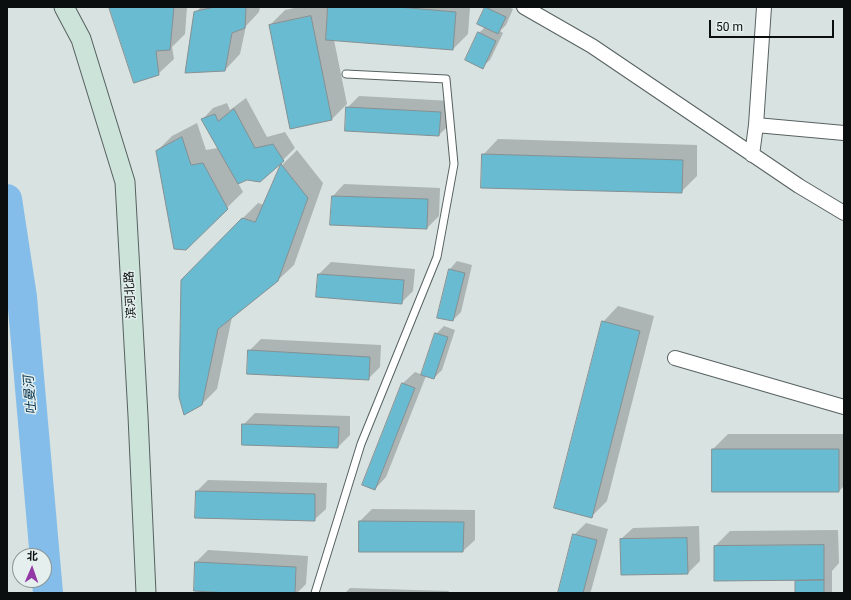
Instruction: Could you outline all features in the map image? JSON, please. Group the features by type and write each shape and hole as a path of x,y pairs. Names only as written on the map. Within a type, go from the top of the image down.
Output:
{"main road":[{"name":"滨河北路","path":"64,7 81,39 125,182 138,408 146,593"}],"street":[{"path":"524,7 592,46 799,186 844,213"},
{"path":"752,154 756,125 764,7"},
{"path":"756,125 844,133"},
{"path":"675,358 844,407"}],"lane":[{"path":"315,593 361,444 437,257 454,164 446,79 346,74"}],"building":[{"path":"109,7 174,7 170,50 156,51 159,75 134,83"},
{"path":"215,7 246,7 245,28 232,33 225,71 185,73 194,12"},
{"path":"328,7 398,7 456,12 453,50 326,40"},
{"path":"485,7 506,17 498,34 477,24"},
{"path":"311,16 332,120 290,129 269,25"},
{"path":"478,32 496,41 483,69 465,60"},
{"path":"346,107 441,112 439,136 345,131"},
{"path":"234,109 255,148 273,144 284,161 260,182 247,180 238,184 201,119 215,114 218,121"},
{"path":"182,137 191,165 203,163 228,209 186,250 174,249 156,151"},
{"path":"482,154 683,160 682,193 481,188"},
{"path":"281,164 308,198 278,281 218,329 202,405 184,415 179,397 181,280 242,218 255,222"},
{"path":"332,196 428,199 427,229 330,225"},
{"path":"449,269 465,273 453,321 437,318"},
{"path":"318,274 404,280 402,304 316,297"},
{"path":"602,321 640,331 592,518 554,508"},
{"path":"435,333 448,337 434,379 421,375"},
{"path":"248,350 370,357 369,380 247,374"},
{"path":"402,383 415,388 375,490 362,485"},
{"path":"242,424 339,427 338,448 242,445"},
{"path":"712,449 839,449 839,492 712,492"},
{"path":"196,491 315,494 315,521 195,518"},
{"path":"359,521 464,522 463,552 359,552"},
{"path":"573,534 597,540 583,593 558,593"},
{"path":"687,538 688,574 621,575 620,539"},
{"path":"824,545 824,580 714,581 714,546"},
{"path":"195,562 296,567 295,593 229,593 194,591"},
{"path":"824,580 824,593 795,593 795,581"}],"waterway":[{"name":"吐曼河","path":"7,199 22,297 48,593"}]}
